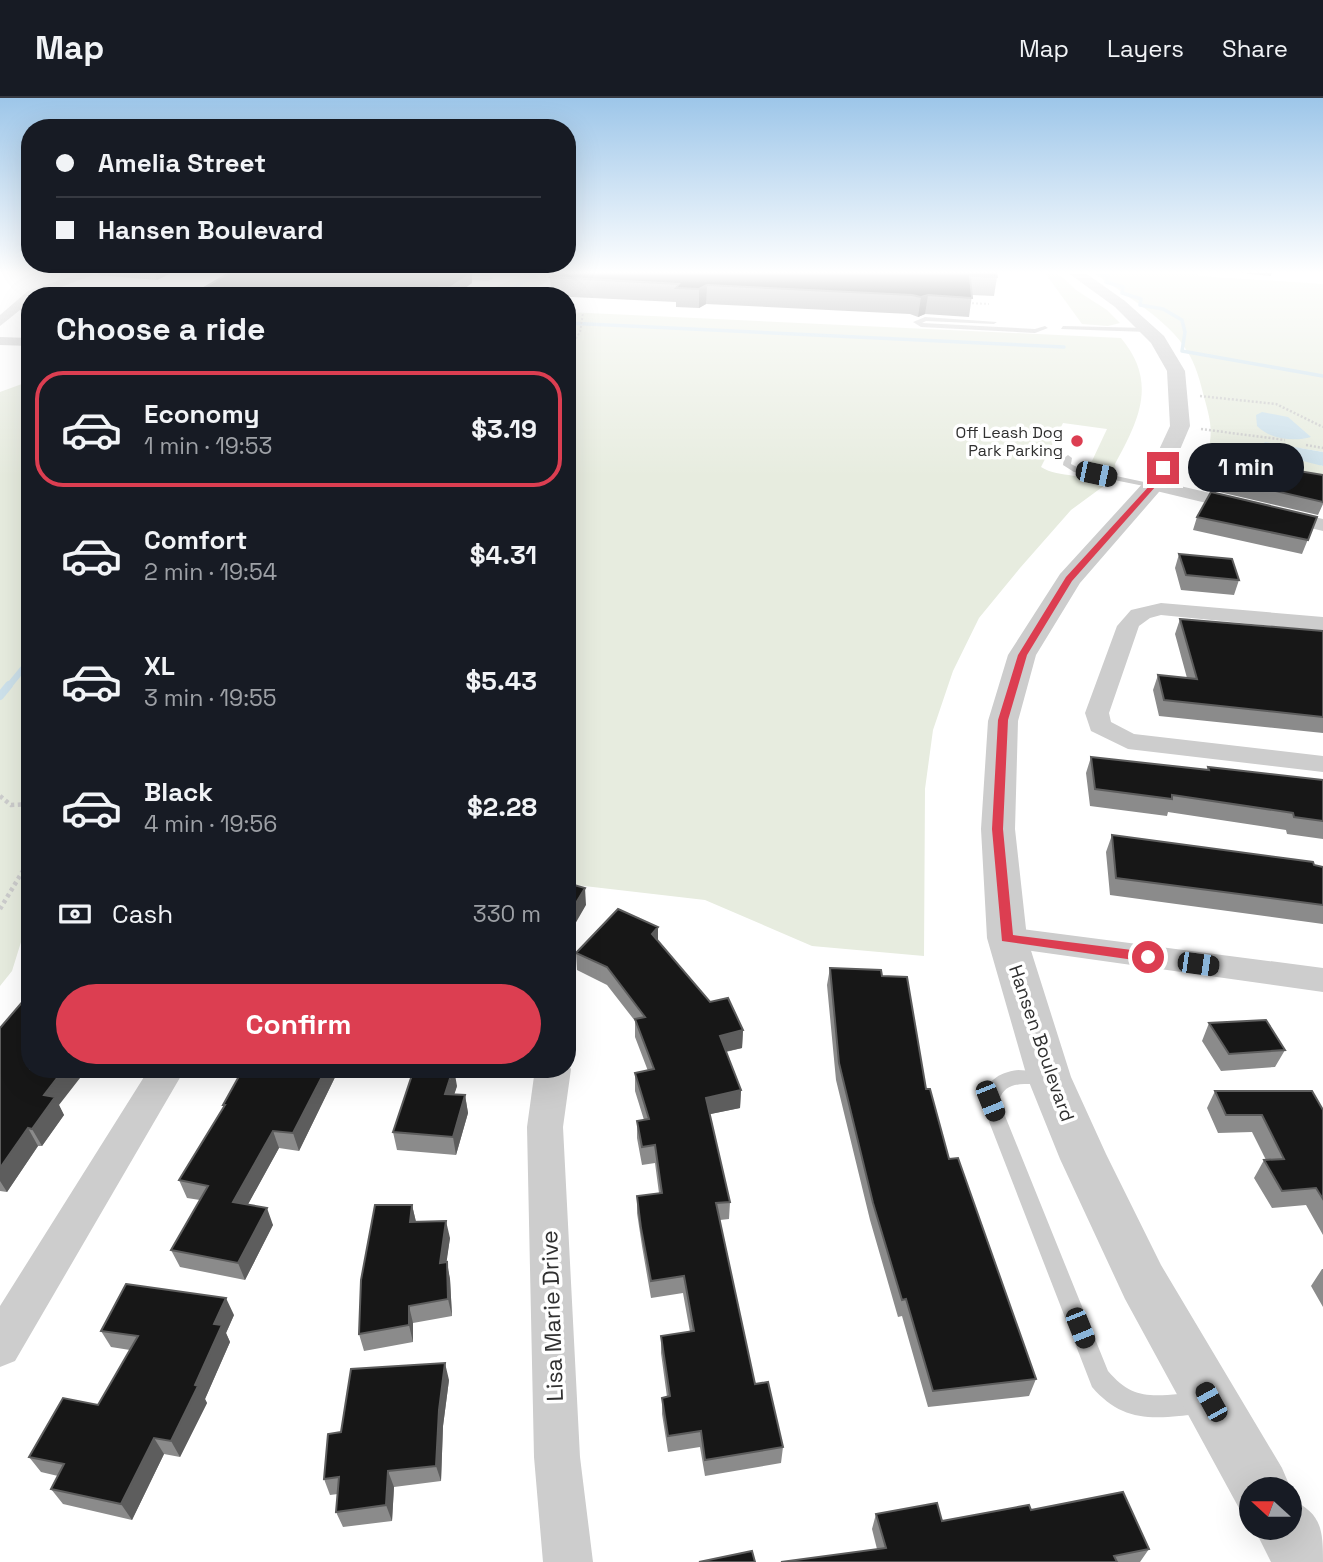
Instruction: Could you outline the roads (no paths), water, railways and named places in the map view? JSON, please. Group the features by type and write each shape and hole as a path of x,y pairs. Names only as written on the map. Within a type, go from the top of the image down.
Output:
{"street":[{"name":"Hansen Boulevard","path":"1158,340 1176,371 1180,426 1171,451 1153,485 1069,579 1022,655 1003,720 998,829 1007,938 1049,1077 1084,1158 1143,1282 1254,1477"},
{"path":"0,341 21,342"},
{"path":"1153,485 1323,526"},
{"path":"1323,624 1161,609 1144,611 1134,617 1128,626 1097,713 1100,726 1128,741 1323,764"},
{"path":"1007,938 1323,980"},
{"path":"0,1346 163,1078"},
{"name":"Lisa Marie Drive","path":"552,1078 545,1140 557,1457 568,1562"},
{"path":"1293,1540 1308,1562"}],"lane":[{"path":"1068,458 1067,465 1077,470 1153,485"},
{"path":"1049,1077 1002,1079 992,1088 990,1101 1100,1379 1111,1395 1142,1407 1211,1402"}],"water":[{"path":"1262,412 1288,417 1311,437 1289,439 1268,434 1257,426 1256,415"},
{"path":"1265,442 1323,452 1323,466 1272,452 1261,446"}],"waterway":[{"path":"926,340 1064,347"},
{"path":"1184,340 1182,351 1323,376"},
{"path":"8,687 21,671"},
{"path":"0,696 9,685"}],"place":[{"name":"Off Leash Dog Park Parking","path":"1077,441"}]}
